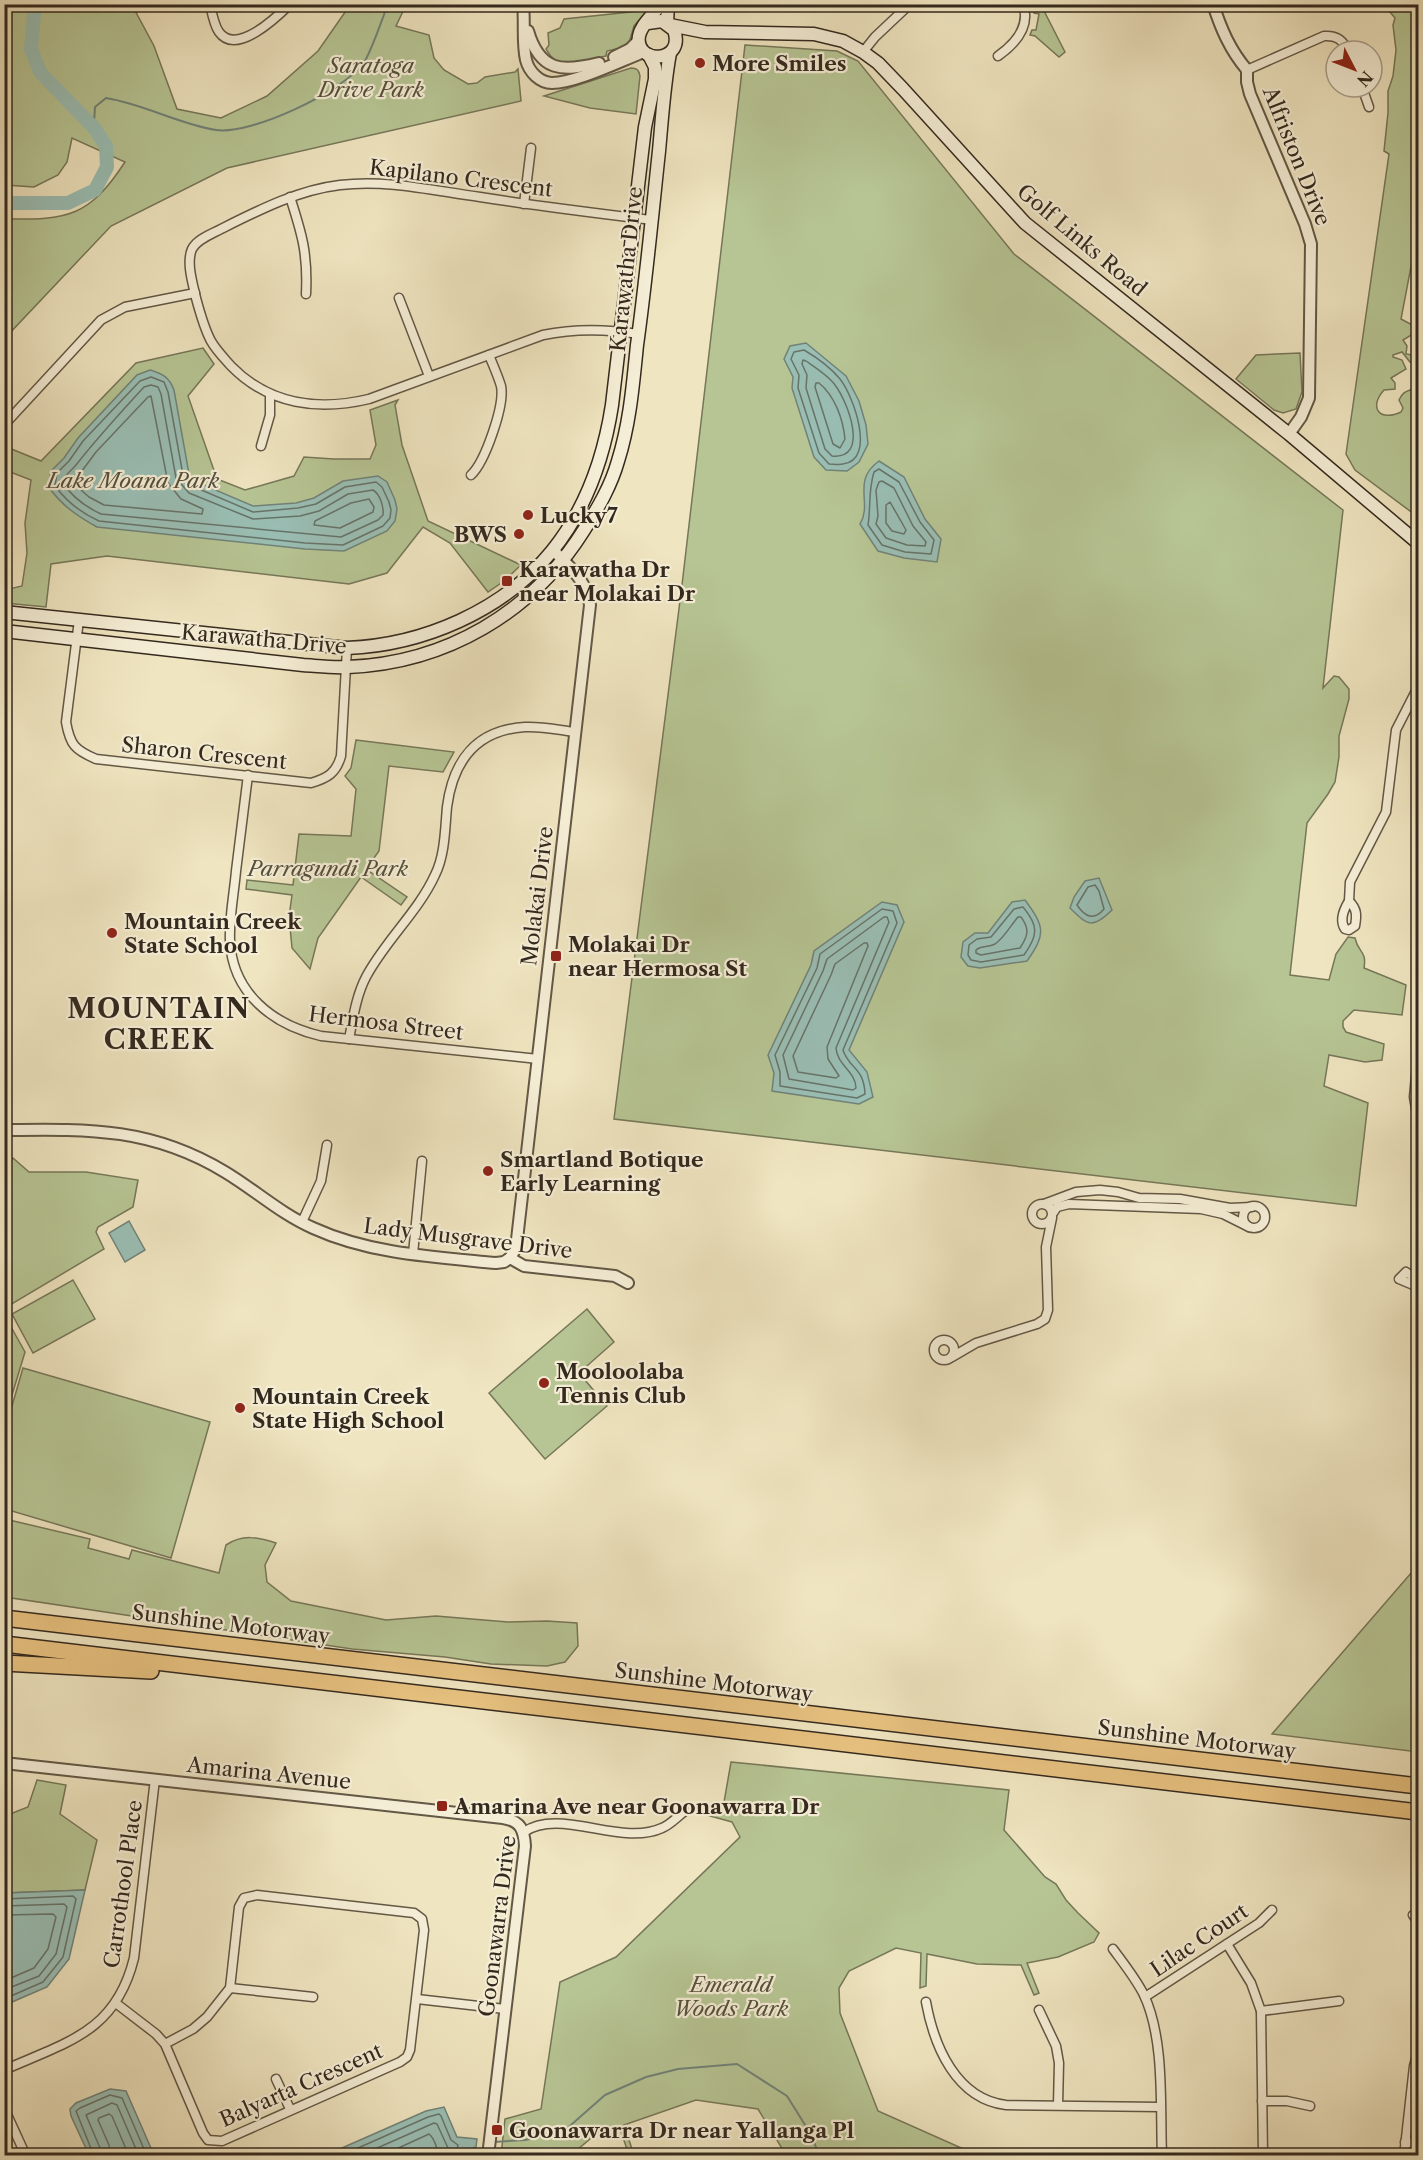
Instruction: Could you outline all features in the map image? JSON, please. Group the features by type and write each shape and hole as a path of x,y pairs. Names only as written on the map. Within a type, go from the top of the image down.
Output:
{"highway":[{"path":"4,1610 28,1614 42,1623"},
{"name":"Sunshine Motorway","path":"4,1618 1419,1786"},
{"path":"4,1644 1419,1812"},
{"path":"4,1664 180,1672 192,1666"}],"main road":[{"path":"660,4 641,30 644,49 660,57 673,47 676,35 669,24 669,4"},
{"path":"648,23 657,20 669,24"},
{"name":"Golf Links Road","path":"669,24 705,32 814,34 843,41 878,63 1025,223 1289,434 1419,543"},
{"name":"Golf Links Road","path":"673,47 705,32"},
{"name":"Karawatha Drive","path":"4,631 303,665 346,667 381,664 434,652 460,641 509,612 543,583 563,561 600,505 618,461 625,434 673,47"},
{"name":"Karawatha Drive","path":"4,612 347,648 373,647 398,643 441,628 474,613 517,585 553,550 577,513 593,478 609,426 645,127 655,79 655,70 644,49"}],"street":[{"path":"210,4 217,30 224,38 233,41 247,37 270,23 290,4"},
{"path":"523,4 526,62 536,77 546,82 554,83 573,79 644,49"},
{"path":"862,52 874,37 910,4"},
{"path":"998,56 1012,45 1021,33 1025,21 1023,4"},
{"name":"Alfriston Drive","path":"1213,4 1219,25 1235,56 1247,70 1250,94 1305,224 1311,244 1309,398 1304,412 1289,434"},
{"path":"524,19 531,41 543,61 562,68 576,69 607,61 630,49 644,49"},
{"path":"1247,70 1324,36 1333,35 1340,39"},
{"path":"1367,99 1370,107"},
{"path":"524,204 531,148"},
{"name":"Kapilano Crescent","path":"639,334 584,329 543,335 369,399 346,405 318,406 282,399 252,384 237,372 212,343 195,293 190,259 191,250 196,243 260,209 290,197 340,185 370,183 652,220"},
{"path":"290,197 304,240 307,271 306,294"},
{"path":"4,425 101,320 124,307 195,293"},
{"path":"399,298 429,376"},
{"path":"471,475 479,464 499,416 501,388 489,355"},
{"path":"261,446 270,415 270,394"},
{"path":"270,415 282,399"},
{"path":"593,478 597,474 607,475 608,488"},
{"name":"Molakai Drive","path":"510,1258 516,1248 590,605 588,592 583,583 553,550"},
{"name":"Karawatha Drive","path":"474,613 470,623 478,627 509,612"},
{"name":"Sharon Crescent","path":"79,620 66,722 69,738 74,747 82,753 96,759 311,783 332,775 341,756 347,648"},
{"path":"1349,901 1350,882 1386,812 1396,730 1419,687"},
{"path":"349,1039 356,1007 366,978 435,876 441,855 450,788 462,760 482,742 501,731 526,727 575,732"},
{"name":"Hermosa Street","path":"248,775 230,936 231,950 239,976 251,996 278,1021 304,1032 538,1059"},
{"path":"1419,1054 1413,1097 1419,1120"},
{"name":"Lady Musgrave Drive","path":"4,1130 105,1130 172,1146 226,1173 302,1222 322,1232 362,1245 413,1254 496,1263 510,1258 524,1266 615,1276 628,1283"},
{"path":"302,1222 321,1181 327,1145"},
{"path":"413,1254 422,1161"},
{"path":"976,1343 940,1340 933,1349 934,1354 942,1360 952,1357 976,1343 1034,1326 1045,1318 1048,1310 1046,1247 1042,1229 1033,1217 1032,1211 1038,1204 1044,1204 1076,1192 1100,1190 1139,1197 1180,1199 1230,1208 1260,1208 1265,1218 1260,1227 1249,1227 1216,1212 1181,1207 1070,1204 1057,1207 1045,1224 1037,1222"},
{"path":"1044,1204 1050,1207 1052,1215 1046,1247"},
{"path":"1249,1227 1243,1217 1246,1210 1252,1207"},
{"path":"1419,1280 1402,1276 1419,1287"},
{"path":"947,1340 954,1347 952,1357"},
{"name":"Amarina Avenue","path":"4,1762 503,1818 516,1821 524,1832"},
{"name":"Carrothool Place","path":"4,2070 80,2036 93,2028 117,2004 134,1958 155,1779"},
{"name":"Goonawarra Drive","path":"489,2148 525,1846 524,1832 541,1824 577,1826 621,1833 643,1833 663,1828 685,1811"},
{"name":"Balyarta Crescent","path":"117,2004 156,2034 165,2044 208,2140 222,2141 407,2057 417,1999 424,1930 422,1919 414,1913 257,1895 244,1898 239,1907 230,1988"},
{"name":"Lilac Court","path":"1145,1997 1259,1923 1272,1910"},
{"path":"1413,1915 1419,1923"},
{"path":"1227,1944 1251,1983 1261,2011 1263,2156"},
{"path":"1113,1949 1145,1997 1154,2021 1158,2047 1162,2156"},
{"path":"165,2044 193,2029 207,2017 230,1988 312,1997"},
{"path":"417,1999 505,2009"},
{"path":"1261,2011 1339,2001"},
{"path":"926,2002 932,2025 948,2065 969,2091 986,2101 998,2104 1160,2107"},
{"path":"1039,2010 1054,2038 1058,2055 1058,2105"},
{"path":"1404,2156 1414,2066 1419,2052"},
{"path":"276,2079 290,2109"},
{"path":"1262,2101 1287,2101 1310,2106"},
{"path":"4,2108 26,2156"},
{"path":"1405,2142 1419,2144"}],"green space":[{"name":"Saratoga Drive Park","path":"5,4 132,5 154,46 177,109 221,118 267,96 318,51 350,5 406,5 396,26 429,35 434,58 444,70 468,84 477,83 485,77 515,72 518,69 521,101 227,168 111,226 5,338 5,219 45,218 75,212 100,194 125,162 72,138 67,162 58,175 34,187 5,185"},
{"path":"644,5 653,5 634,26 629,43 607,51 606,56 581,63 565,64 558,62 546,49 549,45 548,33 560,28 564,19 640,11"},
{"path":"1033,5 1041,5 1065,52 1059,57 1035,36 1030,35 1032,30 1036,30 1039,14 1034,13"},
{"path":"1384,5 1418,5 1418,254 1413,256 1401,319 1418,328 1418,331 1403,340 1407,346 1406,354 1418,353 1418,365 1410,362 1402,352 1393,355 1402,360 1406,369 1391,378 1395,383 1395,389 1384,390 1377,402 1377,408 1379,412 1387,415 1401,412 1403,408 1399,400 1405,392 1416,387 1415,376 1418,372 1418,417 1416,421 1418,426 1418,517 1355,470 1346,454 1389,154 1384,151 1388,91 1393,76 1396,50 1393,25 1395,18"},
{"path":"745,45 837,51 858,61 1014,254 1343,510 1323,688 1334,676 1339,677 1349,689 1349,699 1339,736 1339,757 1335,782 1307,823 1290,975 1329,980 1336,954 1348,937 1355,938 1364,958 1364,968 1406,985 1402,1015 1354,1010 1343,1021 1346,1032 1384,1044 1382,1060 1365,1062 1329,1055 1324,1086 1368,1103 1356,1206 614,1119 682,585"},
{"path":"635,68 640,76 636,114 590,108 544,96"},
{"name":"Lake Moana Park","path":"203,348 214,364 188,396 217,479 245,490 294,476 304,457 370,459 376,445 370,410 398,400 395,405 402,445 428,521 521,565 488,592 450,543 423,527 387,573 349,584 107,556 51,564 46,607 5,603 5,590 22,586 27,553 25,523 31,480 5,470 4,446 41,461 136,363"},
{"path":"1300,353 1302,392 1296,409 1283,413 1274,410 1236,379 1256,355"},
{"name":"Parragundi Park","path":"356,740 454,752 443,772 389,766 379,851 366,869 407,897 401,905 361,877 318,938 310,969 292,948 289,917 292,895 246,889 247,880 293,885 299,834 351,836 356,789 345,776 351,768"},
{"path":"13,1158 29,1172 86,1172 138,1180 133,1207 98,1227 96,1232 104,1249 5,1308 5,1169"},
{"path":"73,1280 95,1319 33,1353 12,1314"},
{"name":"Mooloolaba Tennis Club","path":"587,1309 614,1342 579,1373 607,1406 545,1459 489,1393"},
{"path":"5,1316 25,1352 5,1418"},
{"path":"23,1368 210,1422 171,1558 5,1509 5,1430"},
{"path":"5,1519 90,1539 88,1548 129,1559 132,1550 219,1573 226,1545 244,1538 263,1539 276,1543 265,1565 267,1582 291,1601 386,1620 436,1616 508,1622 577,1623 578,1646 565,1662 547,1666 491,1664 445,1657 352,1649 5,1597"},
{"path":"1418,1565 1418,1752 1272,1734"},
{"name":"Emerald Woods Park","path":"731,1762 1009,1790 1004,1830 1045,1877 1056,1884 1066,1900 1099,1933 1094,1942 1058,1957 1027,1963 1039,1993 1034,1995 1021,1965 977,1964 927,1954 926,1986 920,1988 921,1953 896,1948 849,1971 839,1988 840,2013 878,2111 977,2155 786,2155 758,2109 696,2100 624,2125 634,2155 629,2155 619,2126 596,2134 571,2155 501,2155 505,2119 541,2109 560,1982 616,1957 740,1837 732,1822 699,1813 700,1807 723,1808"},
{"path":"37,1780 66,1785 60,1814 97,1840 85,1890 5,1893 5,1816 28,1807"}],"water":[{"path":"806,343 846,376 859,401 866,425 868,444 859,462 847,471 826,470 814,457 792,388 793,377 784,359 790,346"},
{"path":"150,370 165,377 174,390 189,474 194,481 253,506 296,503 314,498 343,481 378,476 387,482 395,500 397,509 395,521 387,531 344,551 97,527 83,519 64,504 48,486 51,471 64,458 78,438 137,375"},
{"path":"879,461 904,477 925,519 941,539 937,562 904,558 878,551 860,524 865,508 866,476"},
{"path":"1099,878 1112,910 1100,920 1086,922 1070,908 1074,897 1085,881"},
{"path":"1025,900 1041,930 1038,944 1027,961 980,968 968,966 961,957 963,942 975,933 988,933 1012,902"},
{"path":"882,902 897,905 904,922 849,1050 867,1072 873,1097 859,1104 772,1091 774,1073 768,1055 811,965 814,951"},
{"path":"129,1221 145,1250 125,1262 109,1233"},
{"path":"85,1890 69,1959 47,1987 5,2005 5,1893"},
{"path":"110,2089 126,2091 154,2155 89,2155 70,2109 76,2103"},
{"path":"444,2107 457,2137 477,2139 476,2147 461,2152 460,2155 326,2155 426,2111"}],"waterway":[{"name":"MOUNTAIN CREEK","path":"4,203 68,203 95,190 107,167 106,146 95,129 40,72 31,49 35,4"},
{"path":"97,132 94,122 95,107 106,98 216,130 232,130 273,119 316,99 352,75 366,59 388,4"},
{"path":"493,2142 525,2140 563,2132 605,2095 646,2077 678,2069 737,2064 787,2096 812,2136 819,2156"}],"place":[{"name":"More Smiles","path":"700,63"},
{"name":"Lucky7","path":"528,515"},
{"name":"BWS","path":"519,534"},
{"name":"Karawatha Dr near Molakai Dr","path":"507,581"},
{"name":"Mountain Creek State School","path":"112,933"},
{"name":"Molakai Dr near Hermosa St","path":"556,956"},
{"name":"Smartland Botique Early Learning","path":"488,1171"},
{"name":"Mooloolaba Tennis Club","path":"544,1383"},
{"name":"Mountain Creek State High School","path":"240,1408"},
{"name":"Amarina Ave near Goonawarra Dr","path":"442,1806"},
{"name":"Goonawarra Dr near Yallanga Pl","path":"497,2130"}],"district":[{"name":"MOUNTAIN CREEK","path":"159,1024"}]}
